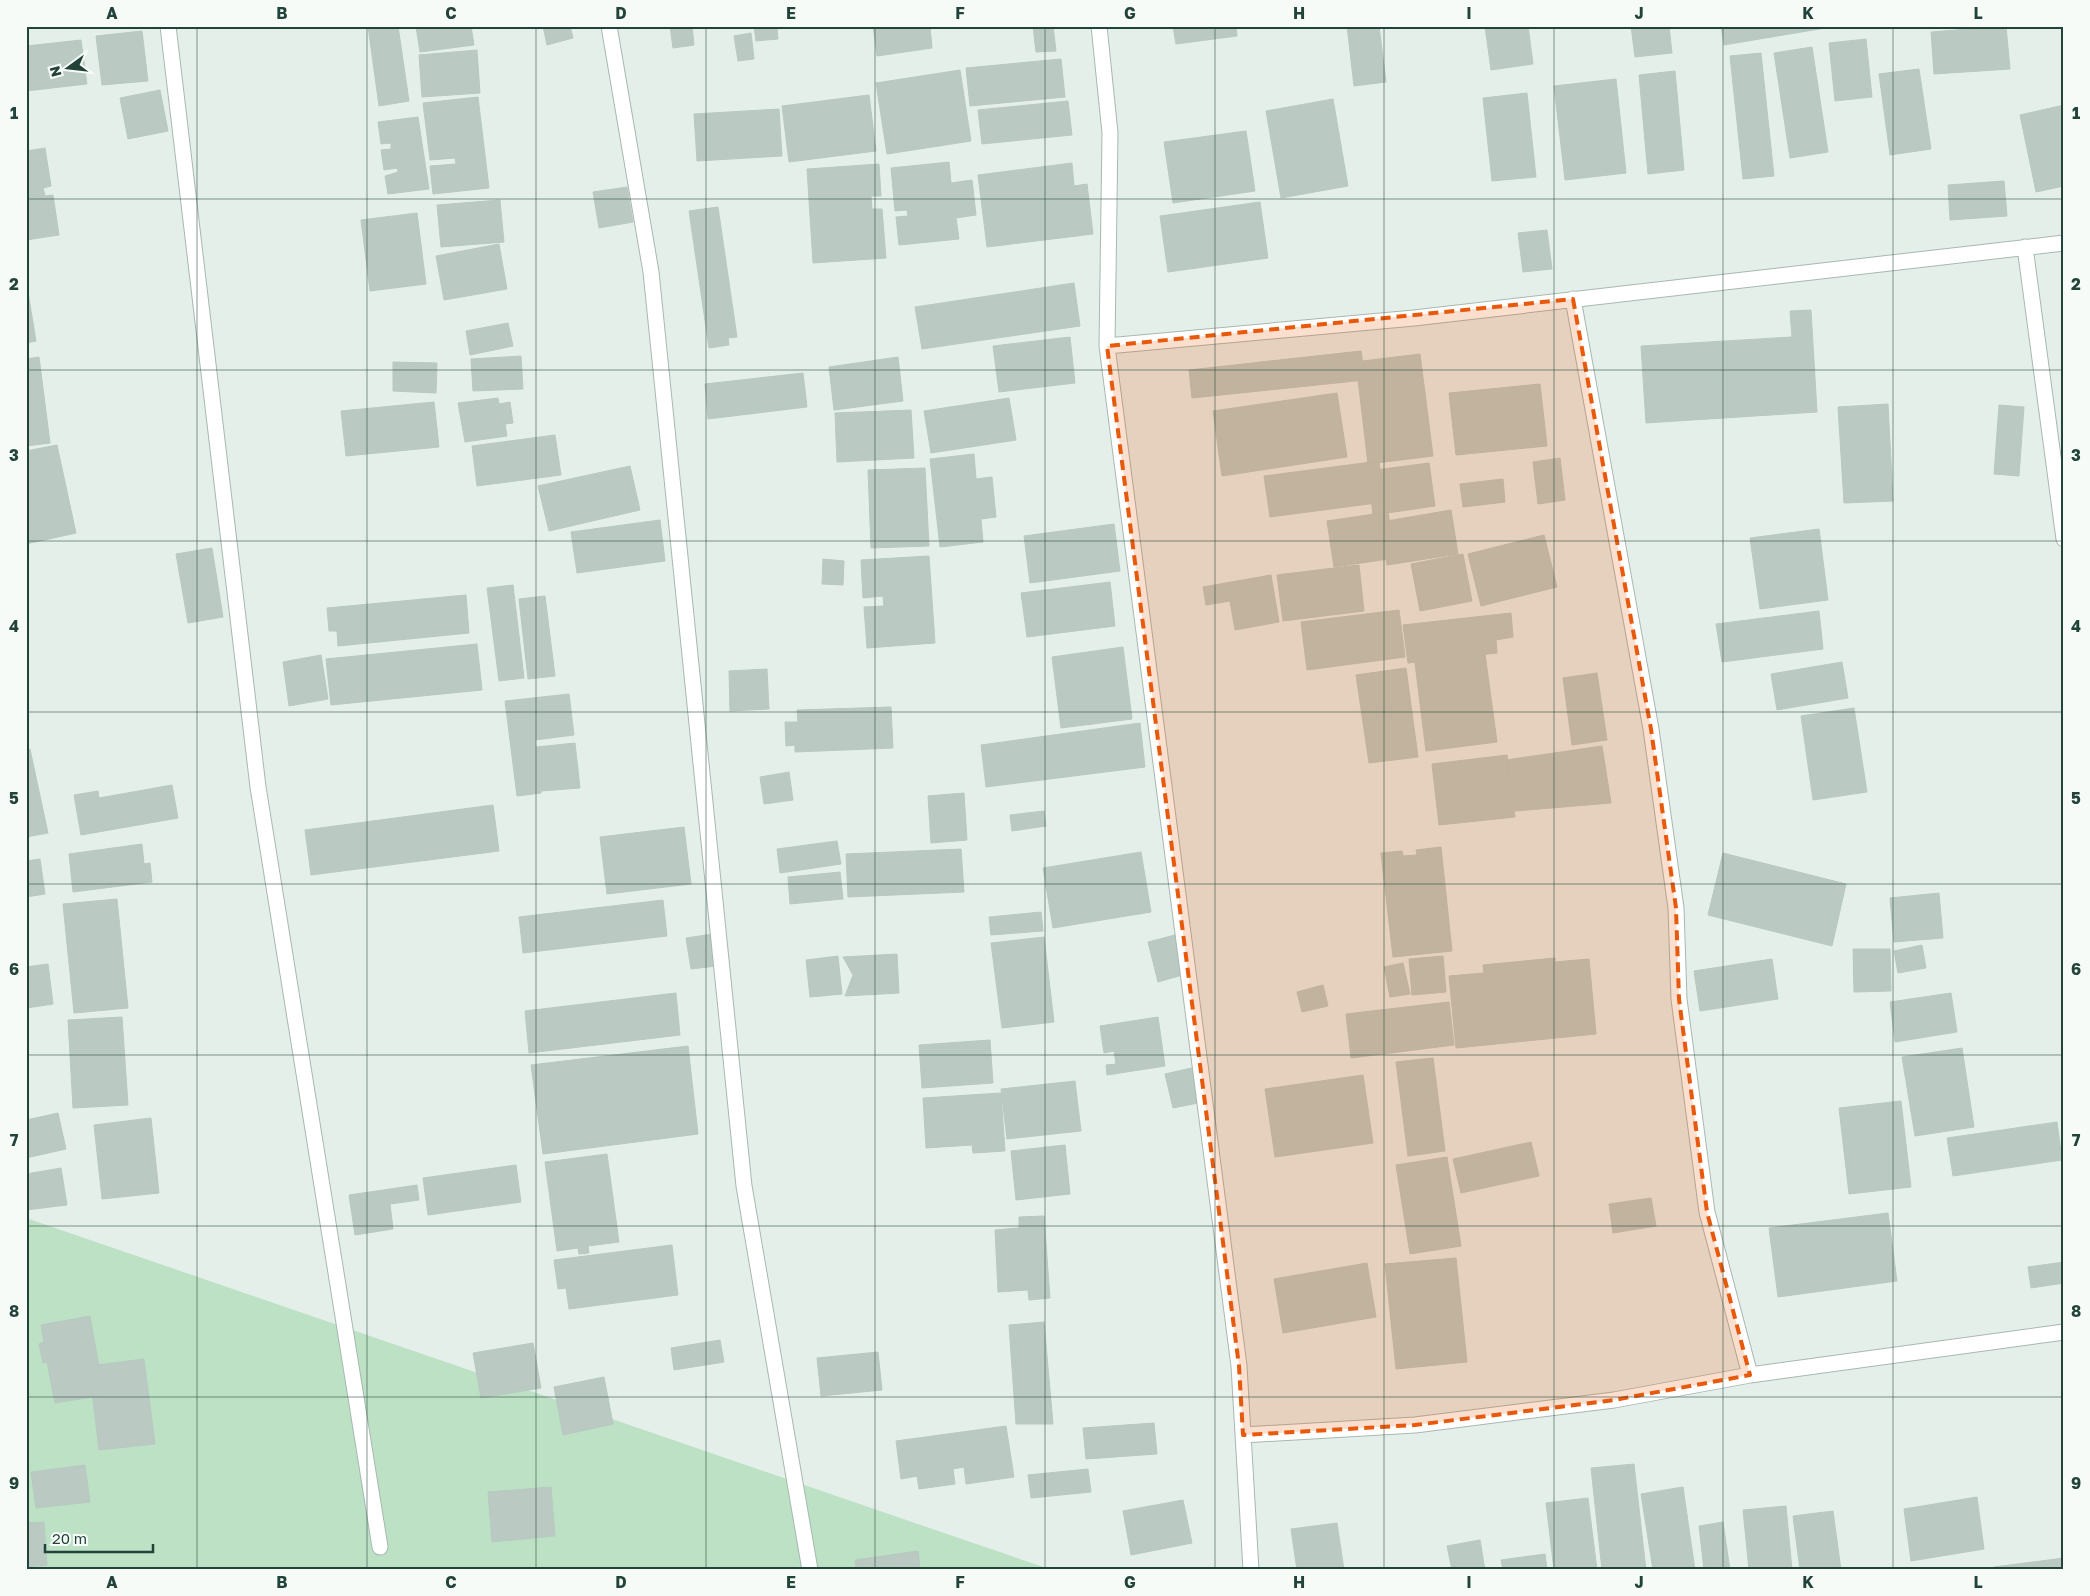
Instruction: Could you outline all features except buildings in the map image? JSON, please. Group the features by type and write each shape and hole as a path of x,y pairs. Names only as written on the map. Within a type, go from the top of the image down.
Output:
{"street":[{"path":"168,26 258,788 380,1547"},
{"path":"609,26 651,272 744,1186 810,1570"},
{"path":"1099,26 1110,133 1107,346 1237,1356 1251,1570"},
{"path":"1107,346 1405,318 2064,243"},
{"path":"2025,247 2064,539"},
{"path":"1573,299 1652,738 1676,908 1679,999 1707,1212 1750,1375"},
{"path":"1243,1435 1424,1424 1614,1400 1750,1375 2064,1332"}],"highlighted area":[{"path":"1573,299 1651,729 1676,908 1679,999 1707,1212 1750,1375 1614,1400 1415,1425 1243,1435 1239,1366 1107,346"}],"green space":[{"path":"26,1218 1052,1570 26,1570"}]}
